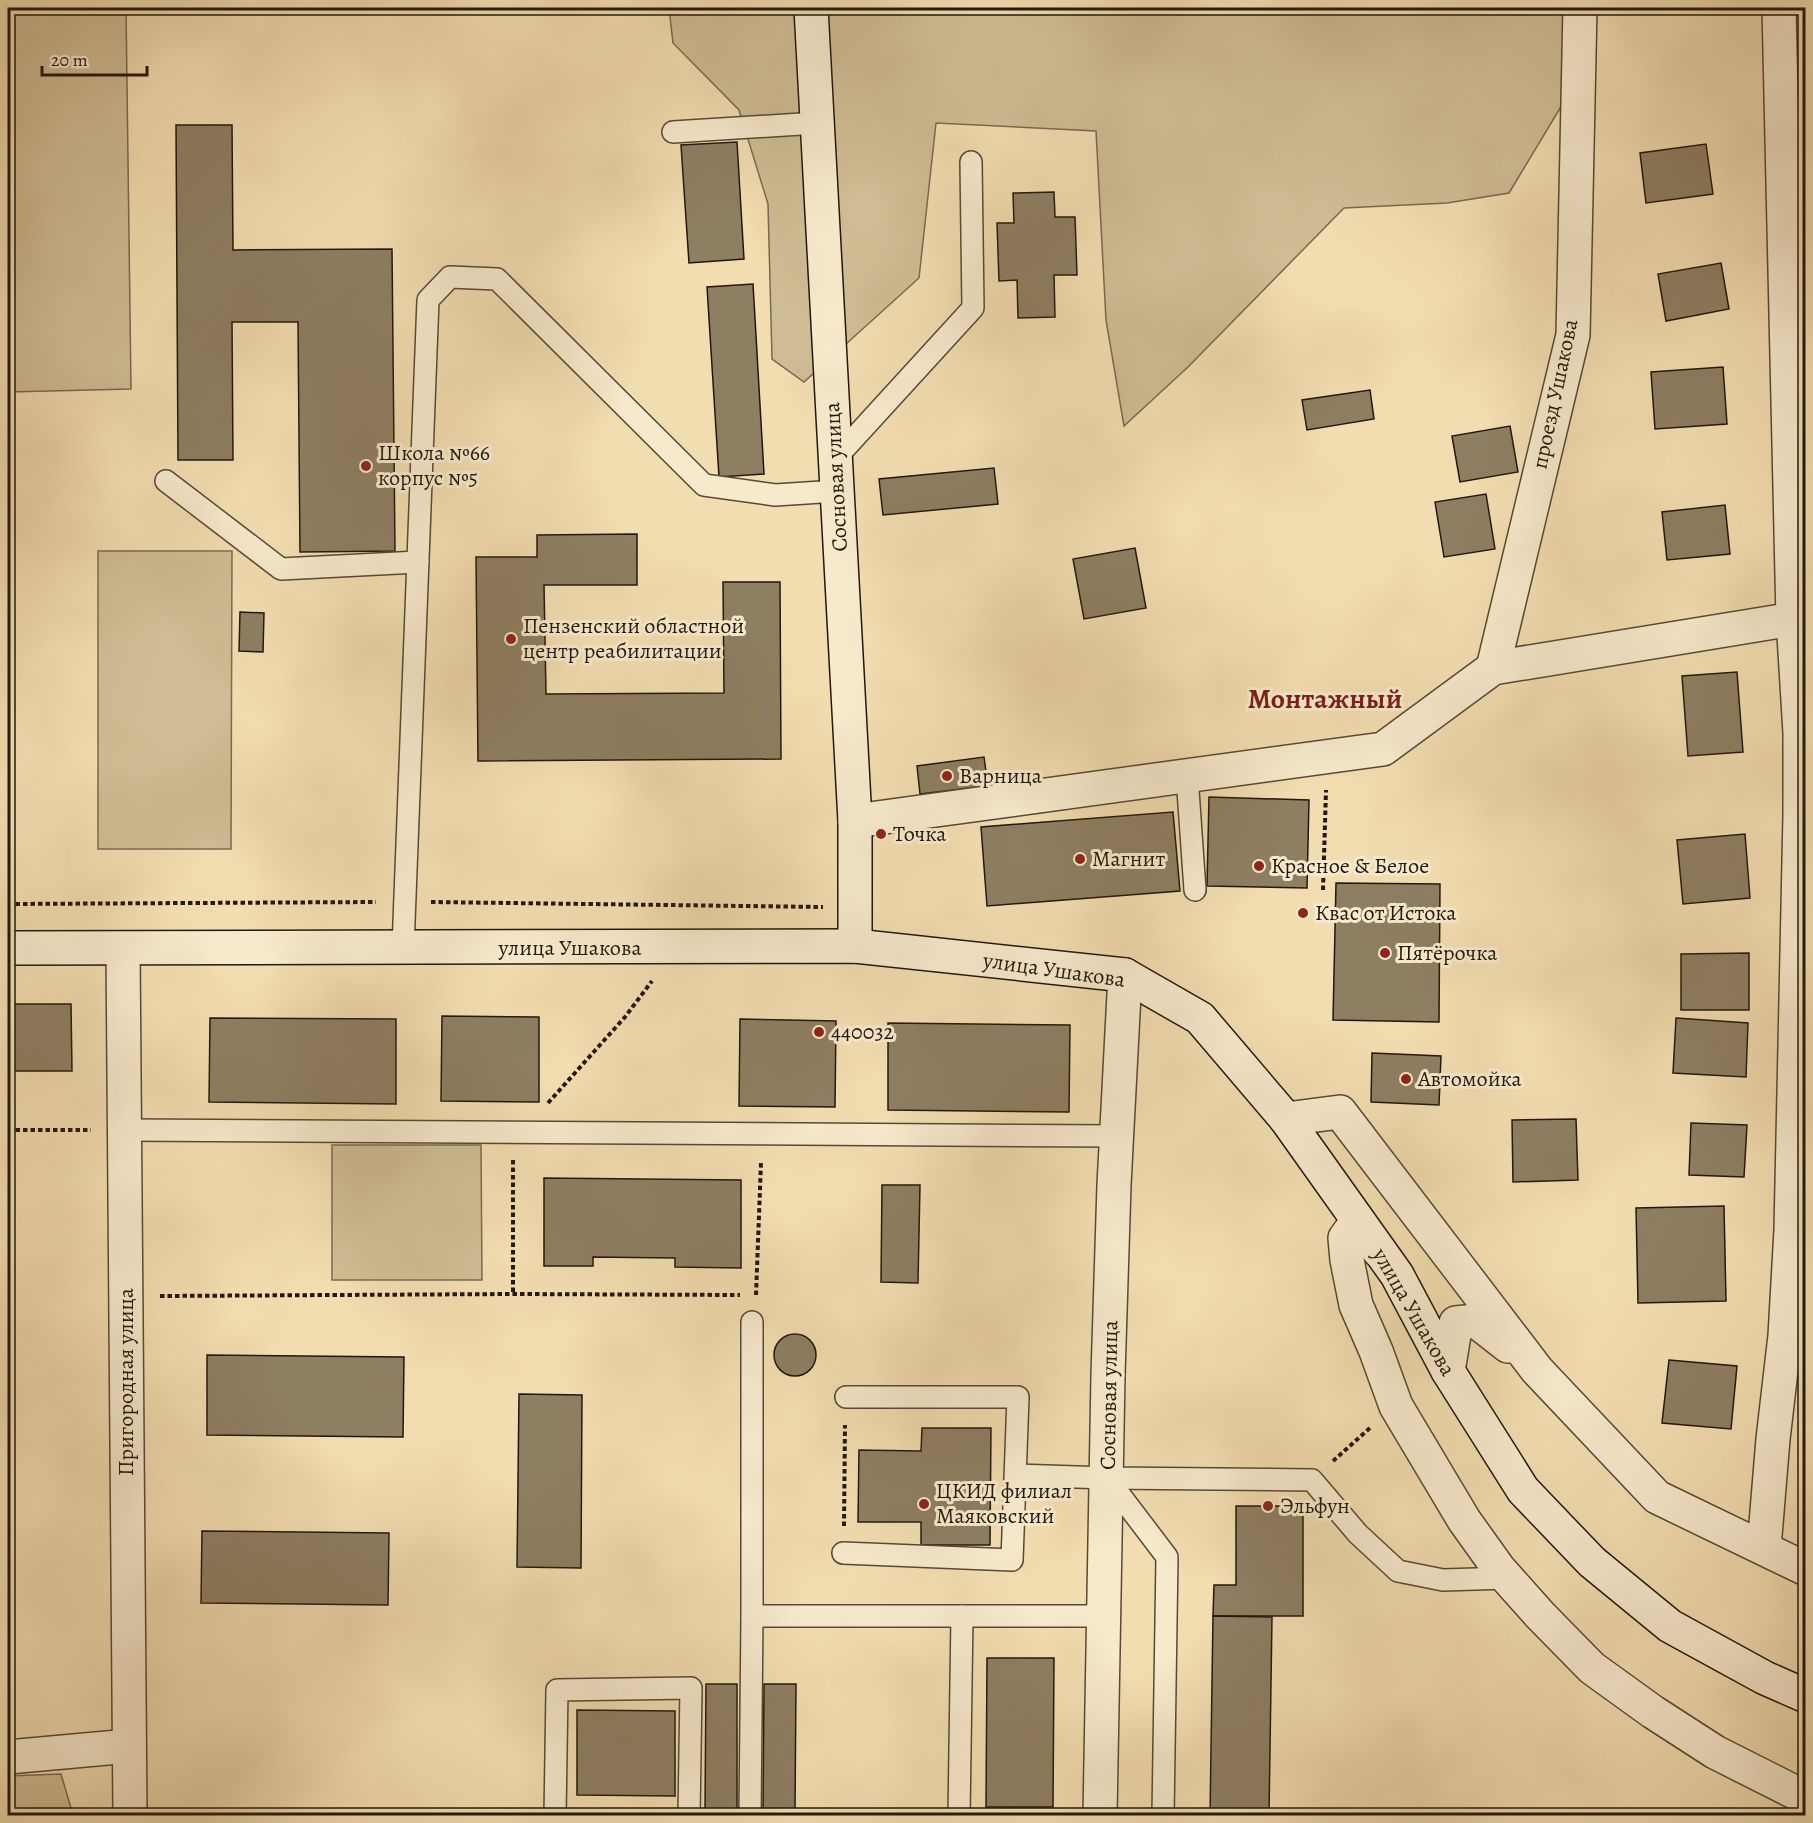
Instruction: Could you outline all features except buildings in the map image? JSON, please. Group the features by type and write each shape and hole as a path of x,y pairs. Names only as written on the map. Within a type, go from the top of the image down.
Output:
{"street":[{"name":"Сосновая улица","path":"811,8 855,821 855,946"},
{"name":"проезд Ушакова","path":"1493,668 1573,335 1580,8"},
{"path":"1764,1548 1785,1336 1791,1230 1800,815 1800,733 1793,619 1779,8"},
{"path":"855,821 1383,749 1493,668 1793,619"},
{"name":"улица Ушакова","path":"8,948 855,946 1125,975 1200,1018 1286,1119 1397,1275 1448,1371 1523,1491 1592,1562 1670,1626 1765,1678 1806,1696"},
{"name":"Пригородная улица","path":"123,949 130,1815"},
{"name":"Сосновая улица","path":"1100,1815 1109,1363 1125,975"},
{"path":"1286,1119 1340,1112 1537,1370 1657,1497 1806,1569"},
{"path":"1397,1275 1366,1235 1353,1227 1345,1238 1356,1305 1396,1406 1464,1521 1508,1578 1540,1615 1601,1674 1653,1712 1715,1752 1806,1798"},
{"path":"1448,1371 1456,1323 1476,1321 1537,1370"},
{"path":"8,1757 129,1746"}],"lane":[{"path":"673,132 817,123"},
{"path":"835,459 973,308 971,162"},
{"path":"403,948 428,300 450,277 497,279 704,485 775,495 837,491"},
{"path":"166,481 281,569 418,562"},
{"path":"1187,776 1195,890"},
{"path":"124,1130 1117,1136"},
{"path":"750,1815 752,1322"},
{"path":"843,1553 1012,1560 1018,1397 846,1396"},
{"path":"1016,1474 1107,1478 1312,1479 1358,1534 1398,1571 1443,1580 1508,1578"},
{"path":"1107,1478 1167,1557 1163,1815"},
{"path":"752,1616 1104,1616"},
{"path":"959,1815 962,1616"},
{"path":"555,1815 557,1690 691,1688 689,1815"}],"path":[{"path":"1323,890 1327,757"},
{"path":"8,904 405,902 835,907"},
{"path":"513,1294 513,1132 541,1112 625,1017 657,973"},
{"path":"8,1130 124,1130"},
{"path":"126,1296 513,1294 756,1296 762,1134"},
{"path":"843,1553 846,1396"},
{"path":"1312,1479 1374,1424"}],"shaded area":[{"path":"8,8 126,8 131,389 8,392"},
{"path":"669,8 1568,8 1562,105 1509,193 1447,203 1344,208 1188,367 1124,426 1106,320 1096,131 936,123 919,278 804,382 772,359 768,204 739,110 673,43"},
{"path":"98,551 232,551 231,849 98,849"},
{"path":"332,1145 481,1145 482,1280 332,1280"},
{"path":"61,1774 73,1815 8,1815 8,1776"}],"place":[{"name":"Школа №66 корпус №5","path":"366,466"},
{"name":"Пензенский областной центр реабилитации","path":"511,639"},
{"name":"Варница","path":"947,776"},
{"name":"Точка","path":"881,834"},
{"name":"Магнит","path":"1080,859"},
{"name":"Красное & Белое","path":"1259,866"},
{"name":"Квас от Истока","path":"1303,913"},
{"name":"Пятёрочка","path":"1385,953"},
{"name":"440032","path":"819,1032"},
{"name":"Автомойка","path":"1406,1079"},
{"name":"ЦКИД филиал Маяковский","path":"924,1504"},
{"name":"Эльфун","path":"1268,1506"}],"district":[{"name":"Монтажный","path":"1325,699"}]}
